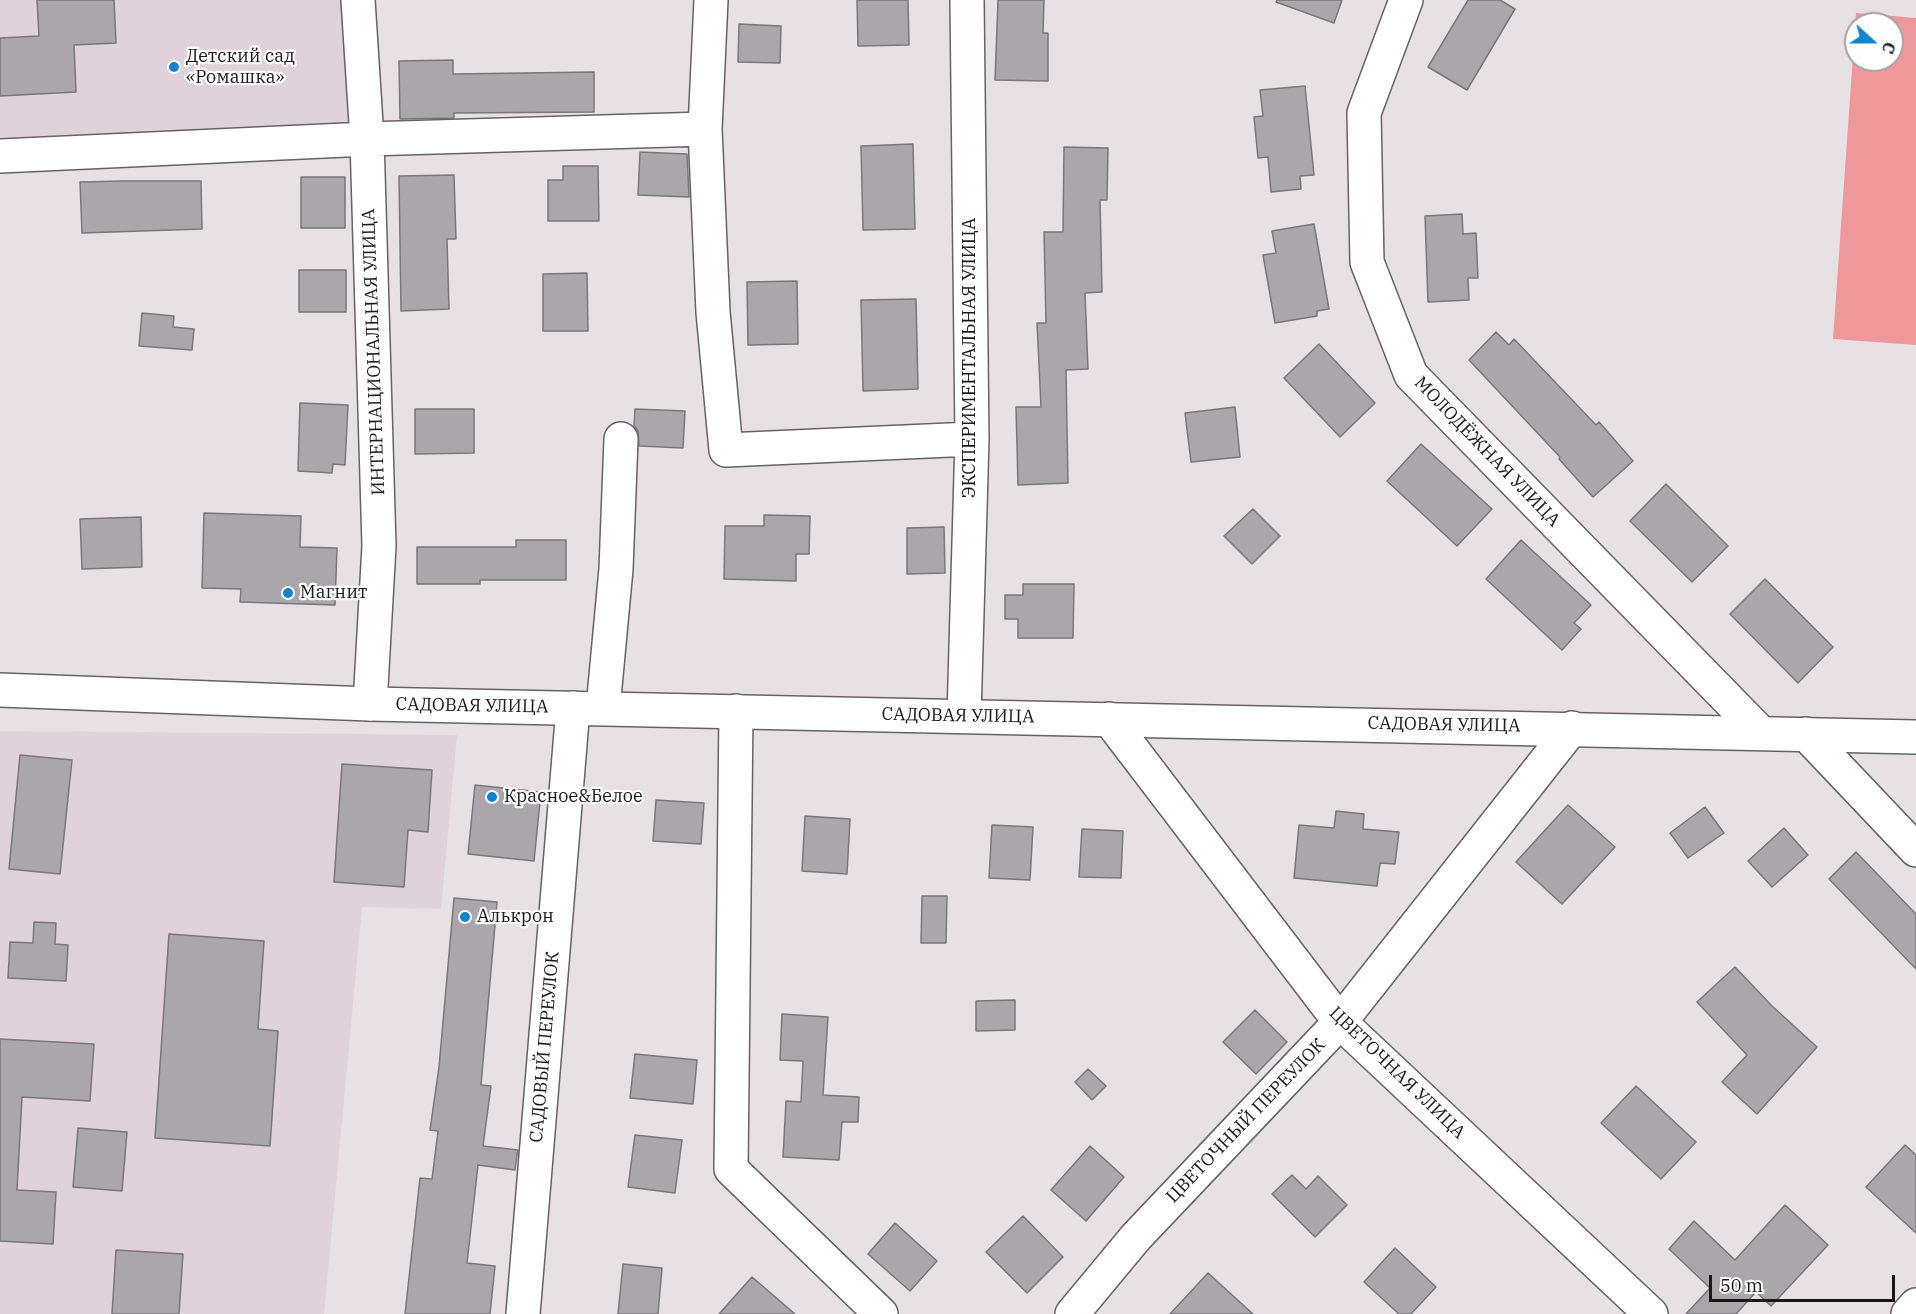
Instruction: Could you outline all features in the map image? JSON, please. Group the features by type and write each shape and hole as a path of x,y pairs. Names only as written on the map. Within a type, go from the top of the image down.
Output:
{"street":[{"name":"ИНТЕРНАЦИОНАЛЬНАЯ УЛИЦА","path":"358,0 367,139 380,546 370,704"},
{"path":"711,0 705,129 712,302 726,450 972,439"},
{"name":"ЭКСПЕРИМЕНТАЛЬНАЯ УЛИЦА","path":"964,716 972,439 967,0"},
{"name":"МОЛОДЁЖНАЯ УЛИЦА","path":"1406,0 1364,113 1367,262 1411,375 1760,732"},
{"path":"0,156 367,139 705,129"},
{"name":"САДОВЫЙ ПЕРЕУЛОК","path":"522,1314 588,708 616,569 621,439"},
{"name":"САДОВАЯ УЛИЦА","path":"0,690 370,704 1916,737"},
{"path":"736,711 731,1169 881,1314"},
{"name":"ЦВЕТОЧНАЯ УЛИЦА","path":"1109,719 1340,1022 1651,1314"},
{"name":"ЦВЕТОЧНЫЙ ПЕРЕУЛОК","path":"1072,1314 1136,1237 1340,1022 1572,728"},
{"path":"1806,734 1916,850"},
{"path":"1908,1314 1916,1305"}],"shaded area":[{"name":"Детский сад «Ромашка»","path":"0,0 344,0 350,134 0,148"},
{"path":"1904,17 1916,18 1916,345 1833,339 1852,72 1904,72"},
{"path":"0,731 457,735 441,909 362,907 324,1314 0,1314"}],"building":[{"path":"37,0 114,0 116,43 74,45 76,92 0,96 0,38 39,36"},
{"path":"857,0 908,0 909,45 858,46"},
{"path":"998,0 1044,0 1043,33 1048,33 1048,81 995,80"},
{"path":"1277,0 1342,0 1334,23 1276,2"},
{"path":"1468,0 1500,0 1515,9 1467,90 1428,67"},
{"path":"739,24 781,26 780,63 738,62"},
{"path":"453,60 453,74 594,72 594,112 454,113 454,118 400,119 399,61"},
{"path":"1305,86 1314,175 1300,176 1301,189 1271,192 1268,157 1258,158 1254,117 1263,116 1260,90"},
{"path":"913,144 915,229 863,230 861,146"},
{"path":"1064,147 1108,148 1107,200 1100,200 1102,292 1085,293 1088,369 1066,370 1068,483 1018,485 1016,407 1041,407 1037,323 1046,323 1044,232 1063,232"},
{"path":"640,152 687,154 689,197 638,195"},
{"path":"563,166 598,166 599,221 548,221 548,180 563,180"},
{"path":"454,175 456,239 447,239 449,309 401,311 399,176"},
{"path":"301,177 345,177 345,228 301,228"},
{"path":"201,181 202,229 82,233 80,182"},
{"path":"1462,214 1463,234 1476,233 1478,278 1468,278 1469,300 1428,302 1425,216"},
{"path":"1314,224 1329,309 1317,311 1317,316 1275,323 1263,255 1276,253 1272,231"},
{"path":"299,270 346,270 346,312 299,312"},
{"path":"587,273 588,331 543,331 543,274"},
{"path":"797,281 798,344 748,345 747,282"},
{"path":"916,299 918,389 863,391 861,300"},
{"path":"142,313 174,316 173,327 194,329 192,350 139,346"},
{"path":"1496,332 1509,345 1514,339 1596,425 1599,422 1633,461 1593,497 1559,459 1560,457 1469,360"},
{"path":"1319,344 1375,403 1340,437 1284,378"},
{"path":"300,403 348,405 345,465 333,464 332,473 298,471"},
{"path":"1235,407 1240,457 1191,462 1185,413"},
{"path":"415,409 474,409 474,453 415,454"},
{"path":"635,409 685,411 683,448 639,446 638,431 634,426"},
{"path":"1421,444 1492,509 1457,546 1387,481"},
{"path":"1666,484 1728,546 1692,582 1630,521"},
{"path":"1253,509 1280,536 1252,564 1224,536"},
{"path":"204,513 301,516 300,547 337,548 335,605 240,602 241,589 202,588"},
{"path":"764,515 810,516 809,554 796,554 796,581 724,579 725,526 764,526"},
{"path":"141,517 142,567 82,569 80,519"},
{"path":"944,527 945,573 907,574 907,528"},
{"path":"516,540 566,540 566,580 480,580 480,584 417,584 417,547 516,547"},
{"path":"1521,540 1591,605 1574,623 1581,629 1562,650 1486,579"},
{"path":"1765,579 1833,647 1798,683 1730,614"},
{"path":"1023,584 1074,584 1073,638 1018,638 1018,619 1005,619 1005,595 1023,595"},
{"path":"20,755 72,760 60,874 9,869"},
{"path":"342,764 432,770 428,832 408,830 404,887 334,882"},
{"path":"475,785 541,792 534,861 468,854"},
{"path":"656,800 704,803 701,844 653,841"},
{"path":"1568,805 1615,847 1562,904 1516,862"},
{"path":"1705,807 1724,833 1688,858 1670,833"},
{"path":"1336,811 1364,814 1363,829 1399,832 1395,864 1380,863 1377,886 1294,878 1299,825 1334,828"},
{"path":"805,816 850,819 847,874 802,871"},
{"path":"992,825 1033,827 1030,880 989,878"},
{"path":"1784,828 1808,855 1772,887 1748,861"},
{"path":"1082,829 1123,831 1121,878 1079,877"},
{"path":"1856,852 1916,914 1916,969 1829,879"},
{"path":"922,896 947,896 946,943 921,943"},
{"path":"454,898 497,902 481,1085 491,1086 483,1146 518,1150 515,1170 478,1165 467,1263 495,1266 490,1314 405,1314 420,1178 432,1179 438,1131 430,1130 439,1067"},
{"path":"34,922 56,923 55,944 68,945 66,981 8,978 10,942 33,943"},
{"path":"169,934 264,941 258,1029 278,1031 270,1146 155,1138"},
{"path":"1735,967 1772,1006 1817,1047 1757,1114 1722,1082 1747,1055 1697,1002"},
{"path":"1015,1000 1015,1030 976,1031 976,1001"},
{"path":"1255,1010 1287,1042 1256,1074 1223,1042"},
{"path":"782,1014 828,1017 823,1095 859,1097 858,1122 842,1122 839,1160 783,1157 786,1101 801,1102 803,1061 780,1060"},
{"path":"0,1039 94,1044 90,1101 22,1097 17,1190 56,1192 53,1244 0,1241"},
{"path":"635,1054 697,1060 693,1104 630,1098"},
{"path":"1088,1069 1106,1086 1092,1100 1075,1082"},
{"path":"1636,1086 1696,1142 1661,1179 1601,1123"},
{"path":"78,1128 127,1132 122,1191 73,1187"},
{"path":"635,1135 682,1140 675,1193 628,1187"},
{"path":"1905,1145 1916,1155 1916,1233 1866,1187"},
{"path":"1090,1146 1124,1177 1086,1221 1051,1190"},
{"path":"1292,1175 1306,1189 1318,1176 1347,1205 1315,1237 1272,1194"},
{"path":"1785,1205 1828,1245 1771,1306 1756,1292 1736,1314 1686,1314 1710,1288 1669,1249 1694,1221 1735,1260"},
{"path":"1023,1216 1063,1257 1027,1293 986,1252"},
{"path":"895,1223 937,1261 910,1291 868,1254"},
{"path":"1395,1248 1436,1287 1411,1314 1399,1314 1364,1282"},
{"path":"116,1250 183,1254 179,1314 112,1314"},
{"path":"623,1264 662,1268 658,1314 618,1314"},
{"path":"1208,1273 1253,1314 1170,1314"},
{"path":"752,1277 795,1314 719,1314"}],"place":[{"name":"Детский сад «Ромашка»","path":"174,67"},
{"name":"Магнит","path":"288,593"},
{"name":"Красное&Белое","path":"492,797"},
{"name":"Алькрон","path":"465,917"}]}
